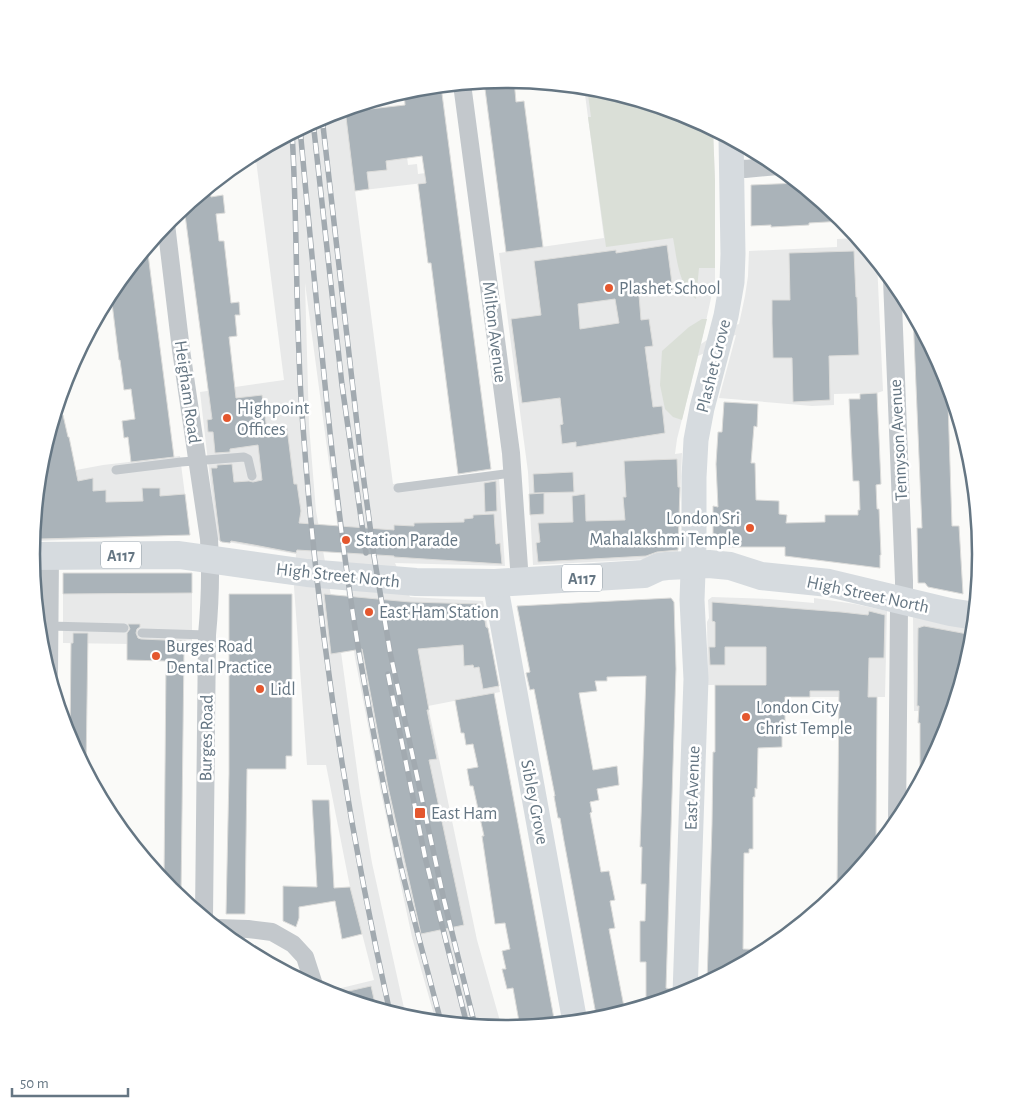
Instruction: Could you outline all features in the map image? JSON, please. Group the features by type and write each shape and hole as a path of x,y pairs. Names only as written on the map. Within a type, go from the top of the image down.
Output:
{"main road":[{"name":"Plashet Grove","path":"693,573 696,440 732,282 731,146"},
{"name":"High Street North","path":"41,556 179,555 307,573 416,582 507,583 644,574 659,582 730,566 761,576 829,583 968,615"},
{"name":"East Avenue","path":"684,985 696,680 692,611 693,573"},
{"name":"Sibley Grove","path":"507,583 574,1015"}],"street":[{"name":"Milton Avenue","path":"463,90 510,444 512,473 507,583"},
{"path":"731,166 745,169 765,167"},
{"name":"Heigham Road","path":"167,234 181,350 209,538 210,560"},
{"name":"Tennyson Avenue","path":"893,294 904,581 904,592 899,609 897,807"},
{"path":"41,556 49,626 49,645"},
{"name":"Burges Road","path":"204,908 207,635 210,600 210,560"},
{"path":"228,928 248,928 272,932 294,944 305,957 312,977"}],"lane":[{"path":"116,470 198,460 244,457 248,459 252,476"},
{"path":"398,488 512,473"},
{"path":"49,626 124,628"},
{"path":"142,633 207,635"}],"shaded area":[{"name":"Plashet School","path":"585,95 627,104 656,113 713,137 715,280 701,344 725,328 739,324 748,276 749,251 837,247 837,239 849,238 877,272 883,391 877,393 834,394 834,405 812,406 719,398 736,335 729,337 698,356 677,439 675,454 682,453 678,554 652,559 533,565 528,472 499,253 604,238"},
{"path":"588,96 656,113 713,137 715,268 699,268 696,299 685,286 682,279 673,238 606,247 588,117 591,117"},
{"path":"401,106 408,165 417,164 418,174 433,172 449,180 355,191 393,484 459,477 499,478 505,566 395,563 410,597 483,601 500,692 428,706 477,940 500,1020 434,1014 412,937 380,788 355,658 305,283 309,425 316,511 341,652 360,792 372,863 404,1008 338,989 374,980 350,887 326,765 307,765 294,587 296,554 217,540 200,392 284,380 256,161 300,136 328,123 367,110"},
{"path":"702,319 707,319 682,420 673,417 665,409 660,385 662,351 689,327"},
{"path":"180,456 190,535 40,541 47,476 103,465"},
{"path":"63,573 192,573 192,651 130,650 130,644 63,643"},
{"path":"712,597 814,603 814,598 887,611 885,697 785,697 785,684 708,685 708,600"},
{"path":"913,617 966,628 956,675 944,711 914,711"}],"building":[{"path":"515,88 516,102 524,101 543,247 506,252 485,89"},
{"path":"442,93 491,469 458,474 431,263 428,263 418,184 426,183 422,156 386,161 387,170 367,172 369,189 355,191 346,117 370,109 405,105 405,99"},
{"path":"789,183 833,222 809,223 809,225 751,226 751,185"},
{"path":"211,194 211,197 223,195 225,213 216,214 219,241 224,241 231,303 239,302 240,315 235,315 237,336 229,337 236,398 262,395 267,430 287,428 294,484 297,484 301,511 299,523 394,530 394,525 414,526 414,523 464,522 464,519 473,518 473,515 494,514 496,544 500,543 502,564 297,550 296,553 231,541 230,543 220,541 211,468 217,468 217,465 232,464 234,482 262,480 258,445 230,449 230,452 215,453 213,432 208,432 207,420 212,419 185,216"},
{"path":"667,245 673,291 639,295 641,320 649,319 653,346 645,347 653,407 662,406 665,433 576,447 576,442 562,444 560,425 563,424 560,398 522,403 511,319 541,315 534,261 616,250 616,253","holes":["615,299 619,323 580,329 578,304"]},
{"path":"854,251 859,355 829,356 830,400 793,402 792,358 773,358 772,323 772,300 790,300 789,253"},
{"path":"148,256 174,457 131,462 128,437 124,438 122,421 135,419 131,389 124,390 112,305 136,270"},
{"path":"914,328 937,376 948,408 952,526 959,526 963,594 928,587 925,583 918,583 917,528 922,528"},
{"path":"877,393 881,484 876,485 877,509 879,509 880,568 785,556 785,547 728,547 727,544 713,543 713,506 718,507 716,464 718,432 722,432 724,402 758,404 757,427 754,426 751,463 755,463 756,500 779,501 779,514 787,515 786,523 825,522 825,515 858,515 858,510 860,510 859,481 853,481 849,399 860,399 860,394"},
{"path":"63,415 69,437 78,481 93,478 93,491 106,490 106,502 143,501 142,488 160,488 160,496 185,494 190,535 41,539 44,493 49,463"},
{"path":"677,459 678,487 680,487 678,550 657,552 646,556 538,562 536,543 540,542 538,523 573,522 572,496 585,494 586,521 625,520 623,497 626,497 624,461"},
{"path":"573,472 574,492 534,493 533,474"},
{"path":"496,481 497,511 485,512 484,483"},
{"path":"544,493 544,514 530,515 529,494"},
{"path":"63,573 192,573 192,593 63,594"},
{"name":"Lidl","path":"229,594 292,594 292,756 286,756 286,769 247,769 245,914 226,914 229,774"},
{"path":"324,594 410,602 479,604 483,608 499,686 483,689 479,667 474,668 473,665 464,666 463,645 418,649 429,710 427,710 437,759 429,760 464,925 421,934 388,787 362,649 331,654"},
{"path":"671,598 674,602 676,669 666,988 671,990 646,998 646,962 640,962 640,921 645,921 646,884 641,884 642,847 640,847 646,676 607,677 607,681 595,681 597,691 579,693 593,770 617,766 619,785 597,789 599,800 590,802 592,812 590,813 601,872 609,871 615,900 610,901 615,928 609,929 624,1005 595,1011 534,689 530,690 526,673 530,672 517,606"},
{"path":"712,602 868,615 869,611 885,615 884,658 869,658 868,697 877,697 876,838 837,883 839,691 810,691 810,697 785,697 782,747 758,748 757,789 755,788 755,797 753,797 753,849 749,849 749,853 744,853 743,949 752,949 707,974 713,752 715,752 715,685 766,685 766,647 725,647 725,665 710,665 709,647 715,647 715,622 712,621"},
{"path":"128,624 140,624 136,633 138,638 141,639 187,641 186,651 184,651 181,888 164,870 166,661 127,660 127,633 130,629"},
{"path":"924,626 965,634 956,675 947,704 937,732 920,768 920,723 918,723 919,706 917,706 918,628"},
{"path":"73,633 88,633 86,756 70,719 71,643 73,643"},
{"path":"494,693 554,1017 519,1020 513,988 507,989 502,969 506,969 502,951 510,949 505,923 495,924 482,836 484,836 473,786 470,786 467,769 478,767 473,744 466,745 464,733 461,733 455,700"},
{"path":"312,800 329,800 334,888 350,887 362,934 342,939 335,901 299,907 299,918 296,927 283,921 283,886 317,887"},
{"path":"371,986 374,1001 356,995 346,992"}],"railway":[{"path":"323,125 361,459 374,556 390,652 444,900 473,1019"},
{"path":"314,130 342,385 366,553"},
{"path":"301,136 330,431 354,620 394,837 439,1015"},
{"path":"292,140 300,390 316,575 347,795 388,1005"},
{"path":"388,674 425,857 465,1018"}],"place":[{"name":"Plashet School","path":"609,288"},
{"name":"Highpoint Offices","path":"227,418"},
{"name":"London Sri Mahalakshmi Temple","path":"750,528"},
{"name":"Station Parade","path":"346,540"},
{"name":"East Ham Station","path":"369,612"},
{"name":"Burges Road Dental Practice","path":"156,656"},
{"name":"Lidl","path":"260,689"},
{"name":"London City Christ Temple","path":"746,717"},
{"name":"East Ham","path":"420,813"}]}
